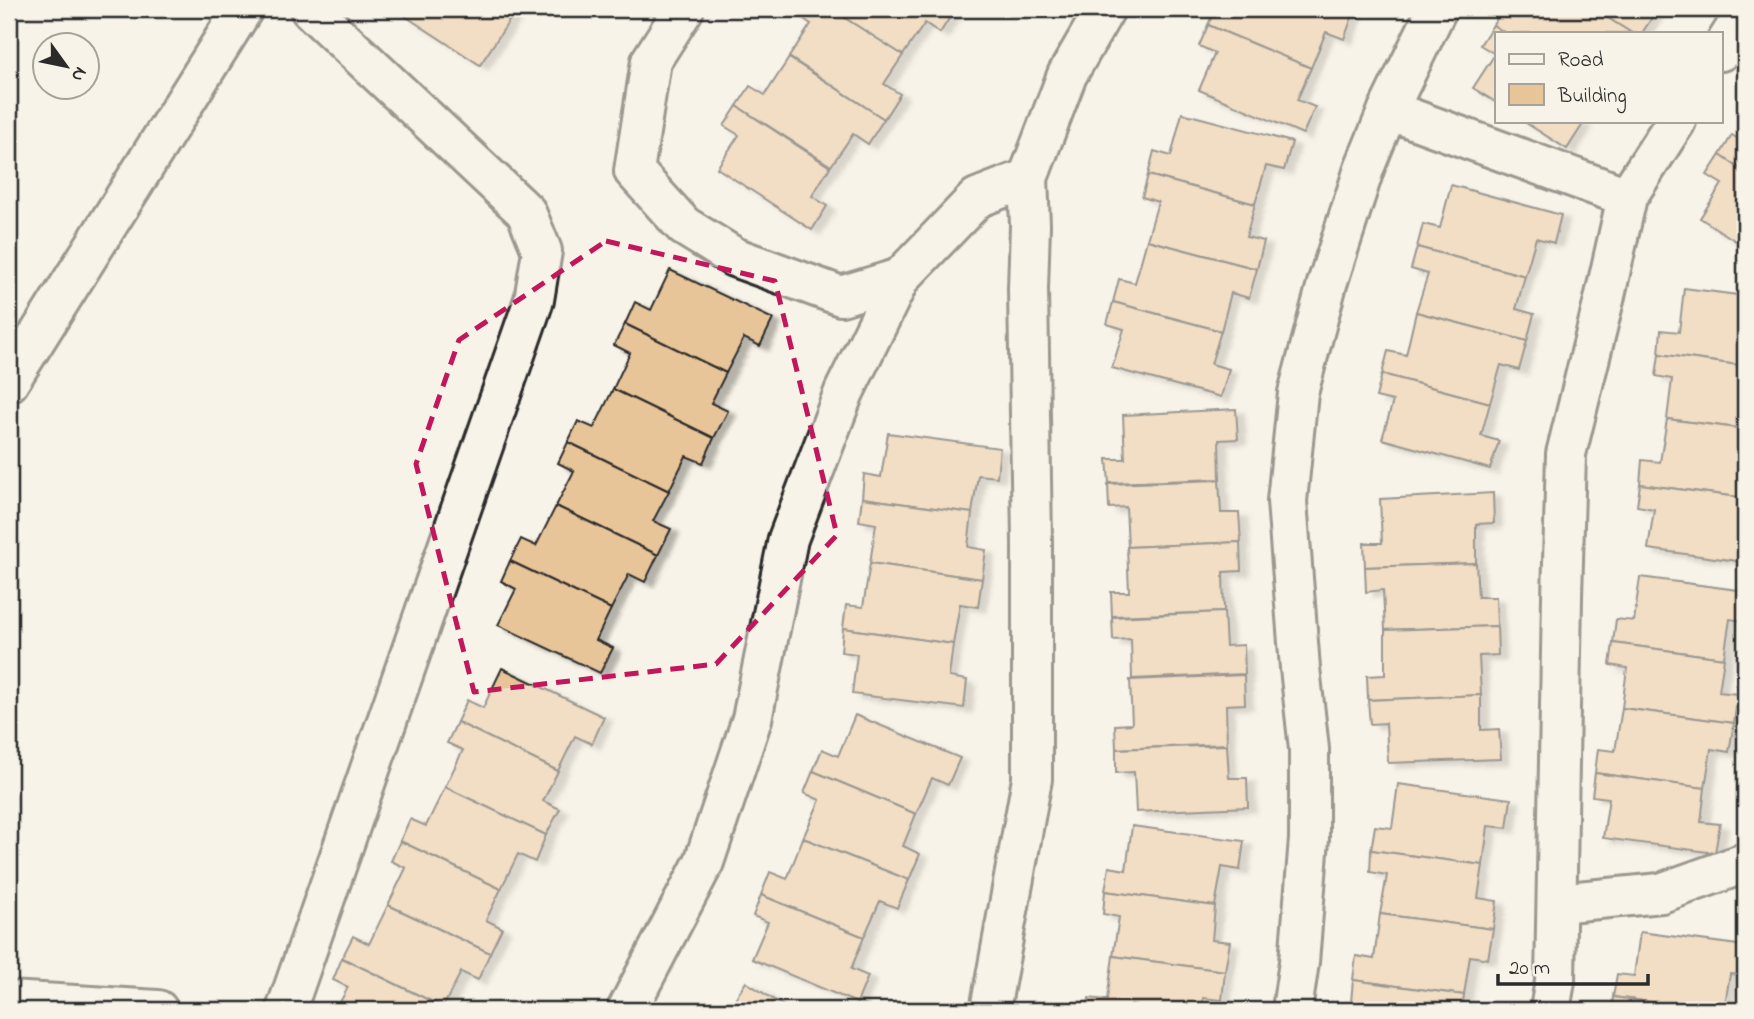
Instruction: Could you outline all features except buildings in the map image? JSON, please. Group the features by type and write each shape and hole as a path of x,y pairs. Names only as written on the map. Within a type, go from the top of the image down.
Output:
{"street":[{"path":"9,382 243,9"},
{"path":"286,1010 534,300 542,251 526,212 310,9"},
{"path":"684,9 651,61 634,171 684,226 734,257 841,296 900,278"},
{"path":"990,1010 1032,779 1028,178 1067,75 1105,9"},
{"path":"1292,1010 1299,962 1309,839 1309,749 1287,501 1298,393 1365,166 1388,110 1437,9"},
{"path":"1722,49 1745,13"},
{"path":"1388,110 1627,197"},
{"path":"1550,1010 1555,981 1566,454 1627,197 1675,122"},
{"path":"627,1010 704,862 752,719 788,539 844,392 900,278 977,198 1028,178"},
{"path":"1556,902 1661,893 1745,863"},
{"path":"17,1005 158,1010"}],"highlighted area":[{"path":"606,241 775,281 837,535 716,664 474,692 416,464 459,340"}]}
